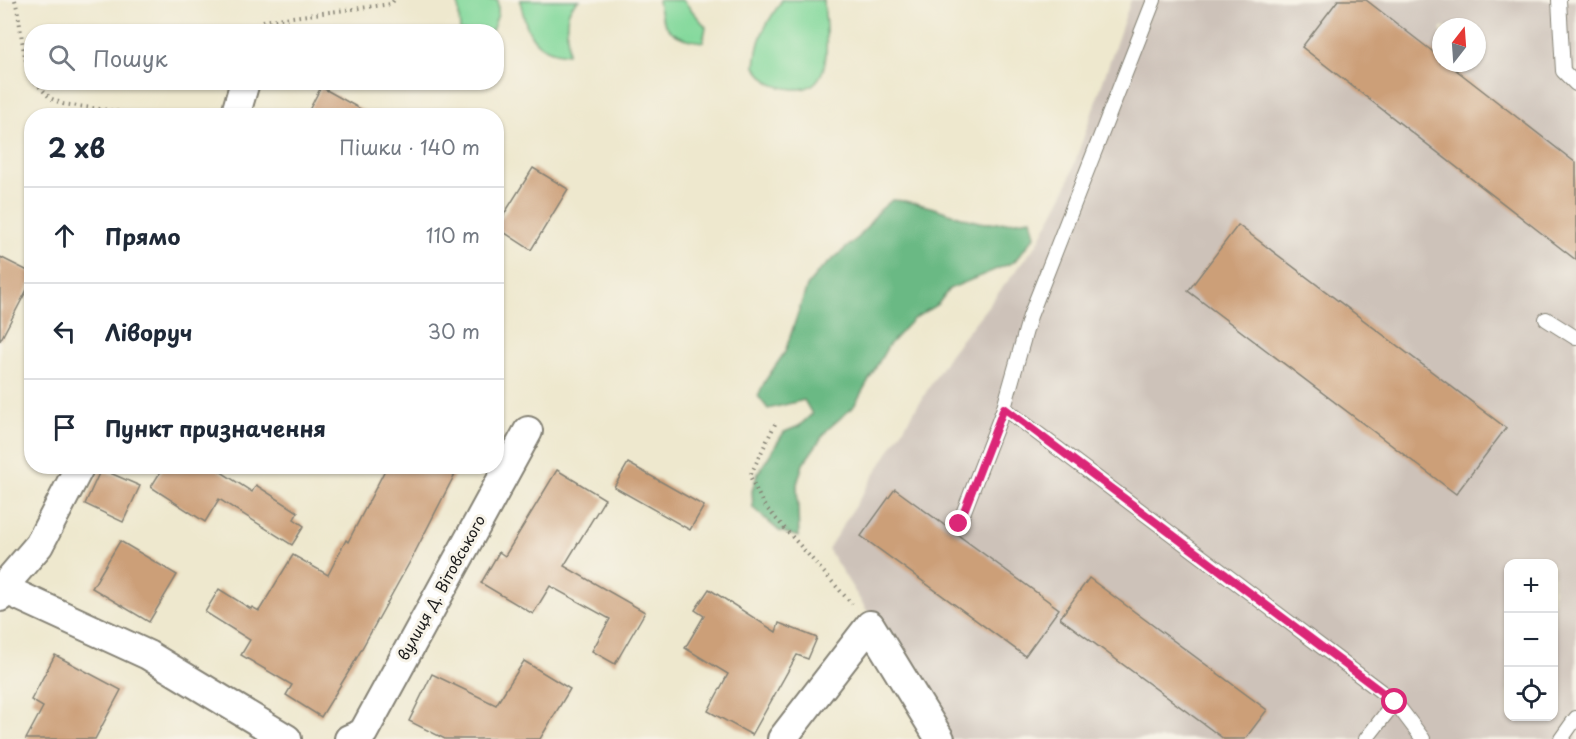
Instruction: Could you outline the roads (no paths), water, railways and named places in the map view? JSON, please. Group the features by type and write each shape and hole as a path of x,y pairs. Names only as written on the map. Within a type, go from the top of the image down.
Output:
{"street":[{"path":"238,108 243,90"},
{"name":"вулиця Д. Вітовського","path":"349,739 363,733 528,430"},
{"path":"76,474 39,545 1,592 148,655 287,739"},
{"path":"782,739 870,625 940,739"}],"lane":[{"path":"959,524 1004,408 1030,316 1154,0"},
{"path":"1559,0 1563,71 1576,84"},
{"path":"1546,319 1576,338"},
{"path":"1004,408 1395,702 1423,739"},
{"path":"1366,739 1395,702"},
{"path":"1561,739 1576,718"}]}
